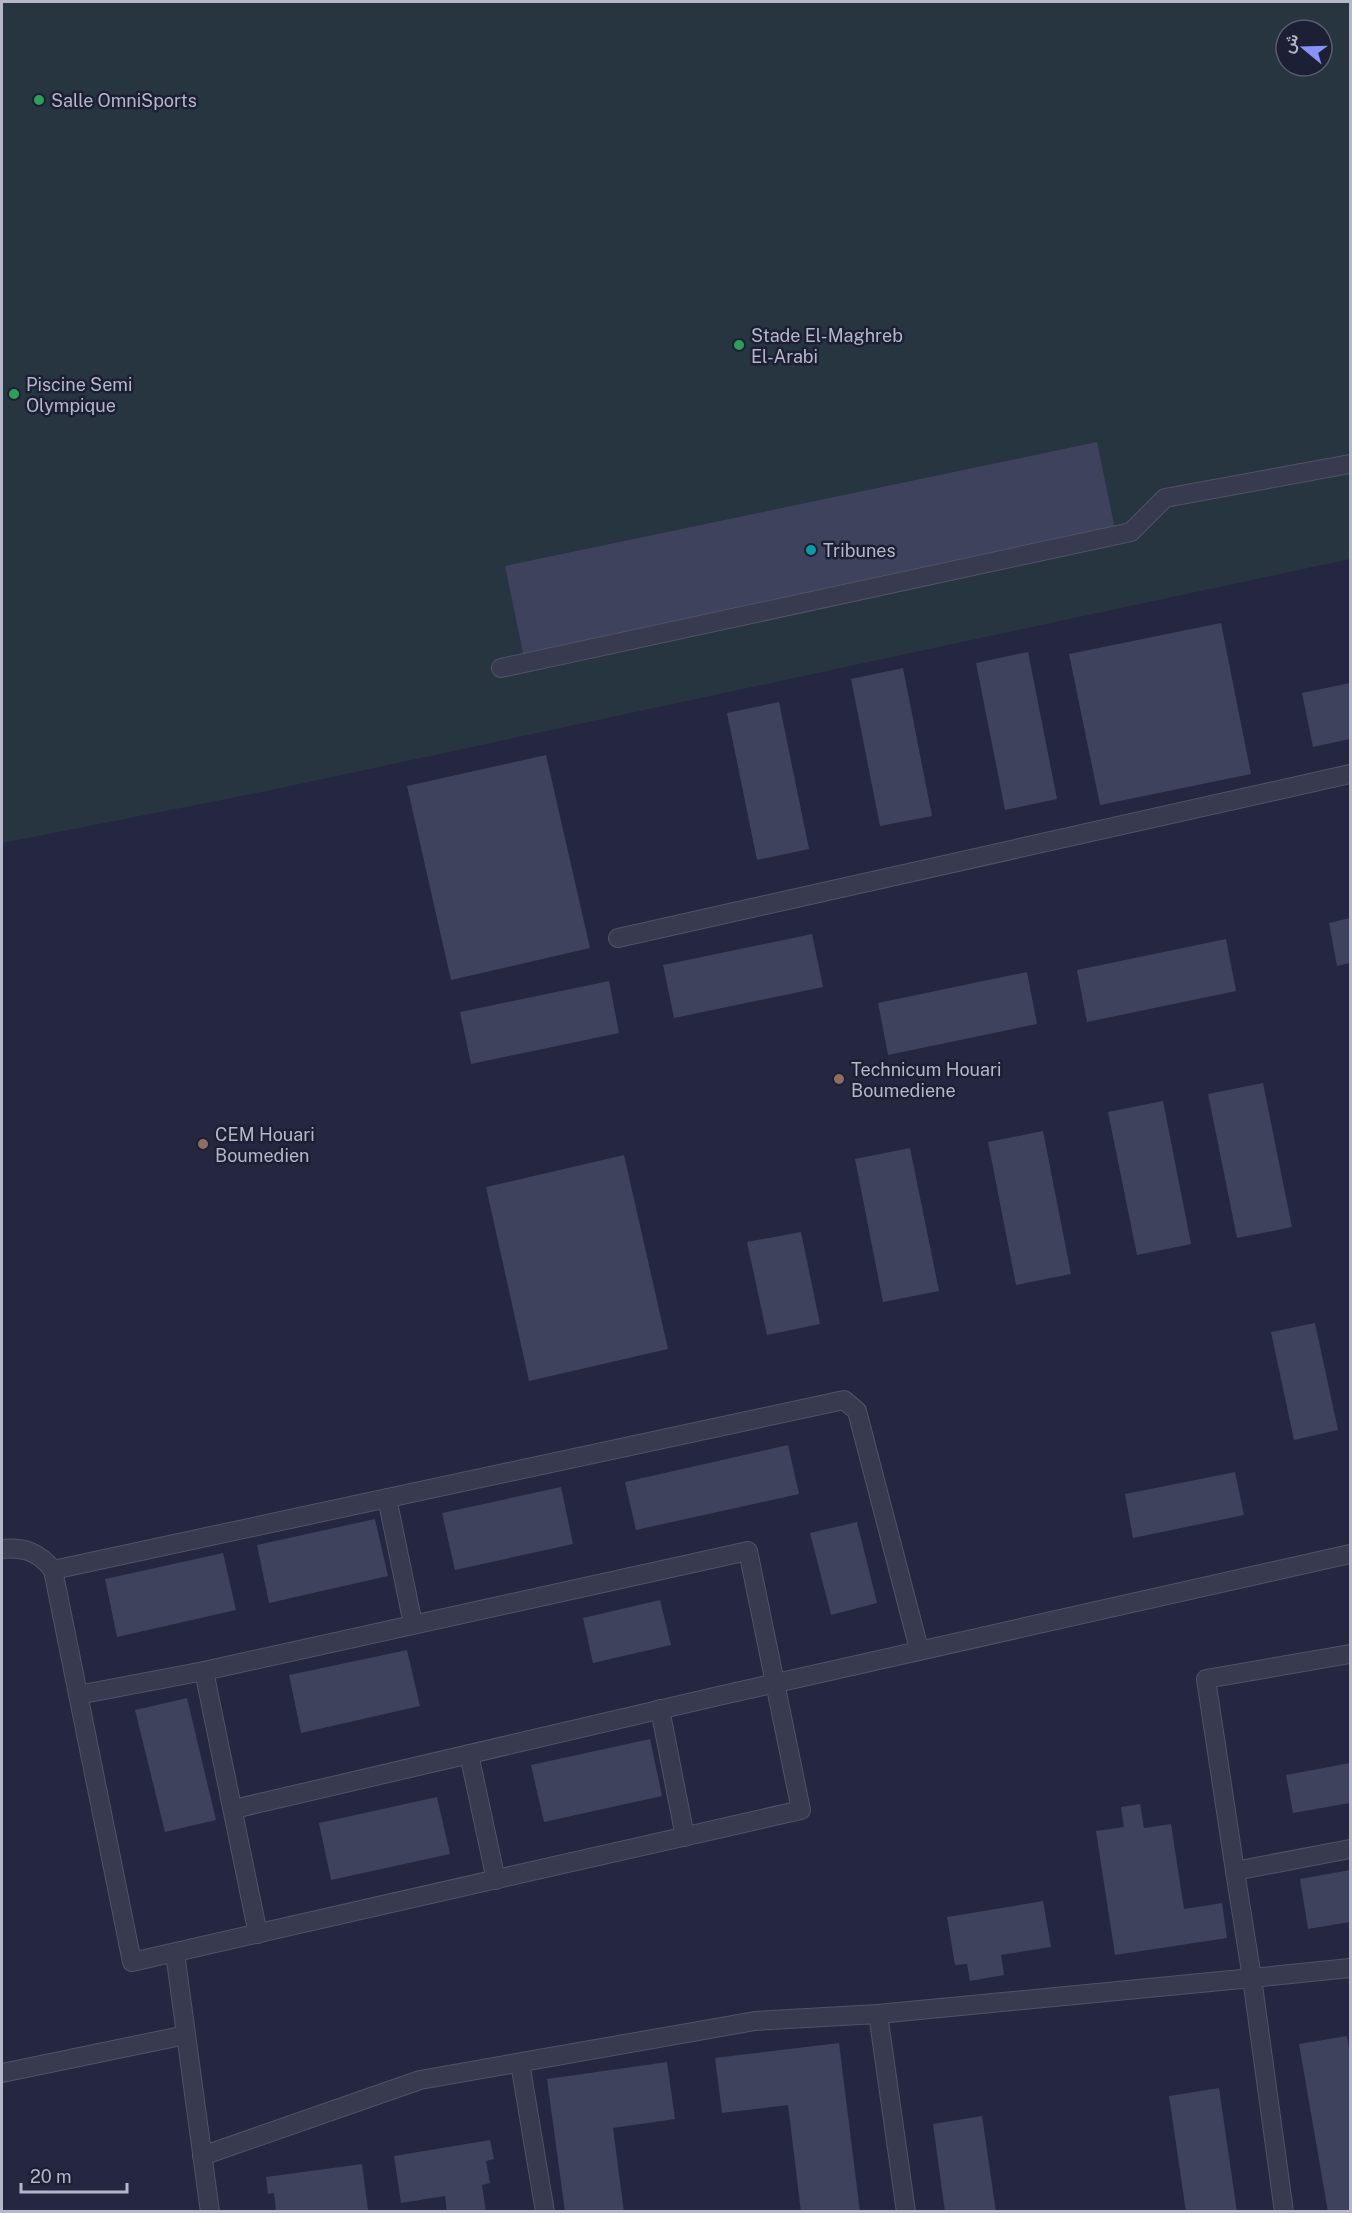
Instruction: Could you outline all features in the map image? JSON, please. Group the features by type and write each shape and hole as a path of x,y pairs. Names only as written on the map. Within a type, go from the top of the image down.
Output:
{"street":[{"path":"501,668 1131,532 1165,498 1350,464"},
{"path":"618,938 1350,774"},
{"path":"53,1570 844,1400 857,1411 919,1649"},
{"path":"387,1498 413,1624"},
{"path":"2,1549 23,1549 42,1556 53,1570 78,1695 132,1962 801,1810 748,1551 204,1671 78,1695"},
{"path":"234,1809 660,1709 775,1685 919,1649 1350,1554"},
{"path":"1284,2211 1252,1978 1206,1679 1350,1654"},
{"path":"204,1671 258,1934"},
{"path":"660,1709 686,1837"},
{"path":"469,1754 496,1880"},
{"path":"1235,1871 1350,1849"},
{"path":"175,1953 210,2211"},
{"path":"202,2156 420,2080 755,2021 878,2014 1350,1968"},
{"path":"878,2014 906,2211"},
{"path":"2,2073 186,2035"},
{"path":"520,2063 545,2211"}],"shaded area":[{"name":"Stade El-Maghreb El-Arabi","path":"2,2 1350,2 1350,559 267,791 2,843"}],"building":[{"name":"Tribunes","path":"1097,442 1116,534 524,658 505,566"},
{"path":"1221,623 1251,774 1100,805 1069,654"},
{"path":"1028,652 1057,799 1005,810 976,663"},
{"path":"903,668 932,816 880,826 851,679"},
{"path":"1350,683 1350,739 1313,747 1302,693"},
{"path":"779,702 809,849 757,860 727,713"},
{"path":"546,755 590,948 451,980 407,786"},
{"path":"1350,918 1350,963 1337,966 1329,923"},
{"path":"812,934 823,987 674,1018 663,965"},
{"path":"1226,939 1236,991 1087,1022 1077,970"},
{"path":"1027,972 1037,1024 888,1055 878,1003"},
{"path":"609,981 619,1033 471,1064 460,1012"},
{"path":"1263,1083 1292,1227 1237,1238 1208,1094"},
{"path":"1163,1101 1191,1244 1137,1255 1108,1112"},
{"path":"1043,1131 1071,1274 1016,1285 988,1142"},
{"path":"910,1148 939,1291 883,1302 855,1159"},
{"path":"624,1155 668,1349 529,1381 486,1187"},
{"path":"801,1232 820,1324 767,1335 747,1242"},
{"path":"1315,1323 1338,1430 1294,1440 1271,1332"},
{"path":"788,1445 799,1494 636,1530 625,1482"},
{"path":"1235,1472 1244,1515 1133,1538 1125,1494"},
{"path":"561,1487 573,1544 455,1570 442,1513"},
{"path":"375,1519 388,1576 269,1603 257,1545"},
{"path":"857,1522 877,1603 831,1615 810,1533"},
{"path":"223,1553 236,1610 117,1637 105,1579"},
{"path":"660,1600 671,1645 593,1663 583,1618"},
{"path":"407,1650 420,1706 301,1733 289,1675"},
{"path":"187,1698 216,1820 165,1832 135,1710"},
{"path":"650,1739 662,1796 544,1822 531,1765"},
{"path":"1350,1763 1350,1803 1293,1813 1286,1775"},
{"path":"437,1797 450,1854 331,1880 319,1823"},
{"path":"1140,1804 1144,1828 1171,1824 1184,1909 1222,1903 1227,1938 1115,1955 1096,1831 1124,1827 1121,1807"},
{"path":"1350,1870 1350,1922 1308,1929 1300,1879"},
{"path":"1043,1901 1051,1947 1001,1955 1004,1975 970,1981 967,1964 955,1965 947,1917"},
{"path":"1347,2036 1350,2056 1350,2212 1328,2212 1299,2044"},
{"path":"839,2043 860,2212 801,2212 788,2105 722,2113 715,2058"},
{"path":"667,2062 675,2119 613,2128 624,2212 565,2212 547,2079"},
{"path":"1219,2088 1237,2212 1186,2212 1169,2096"},
{"path":"982,2116 996,2212 945,2212 933,2124"},
{"path":"490,2140 494,2159 486,2161 490,2183 482,2185 486,2212 447,2212 445,2196 401,2203 394,2156"},
{"path":"362,2164 368,2210 276,2212 274,2193 268,2194 266,2177"}],"place":[{"name":"Salle OmniSports","path":"39,100"},
{"name":"Stade El-Maghreb El-Arabi","path":"739,345"},
{"name":"Piscine Semi Olympique","path":"14,394"},
{"name":"Tribunes","path":"811,550"},
{"name":"Technicum Houari Boumediene","path":"839,1079"},
{"name":"CEM Houari Boumedien","path":"203,1144"}]}
